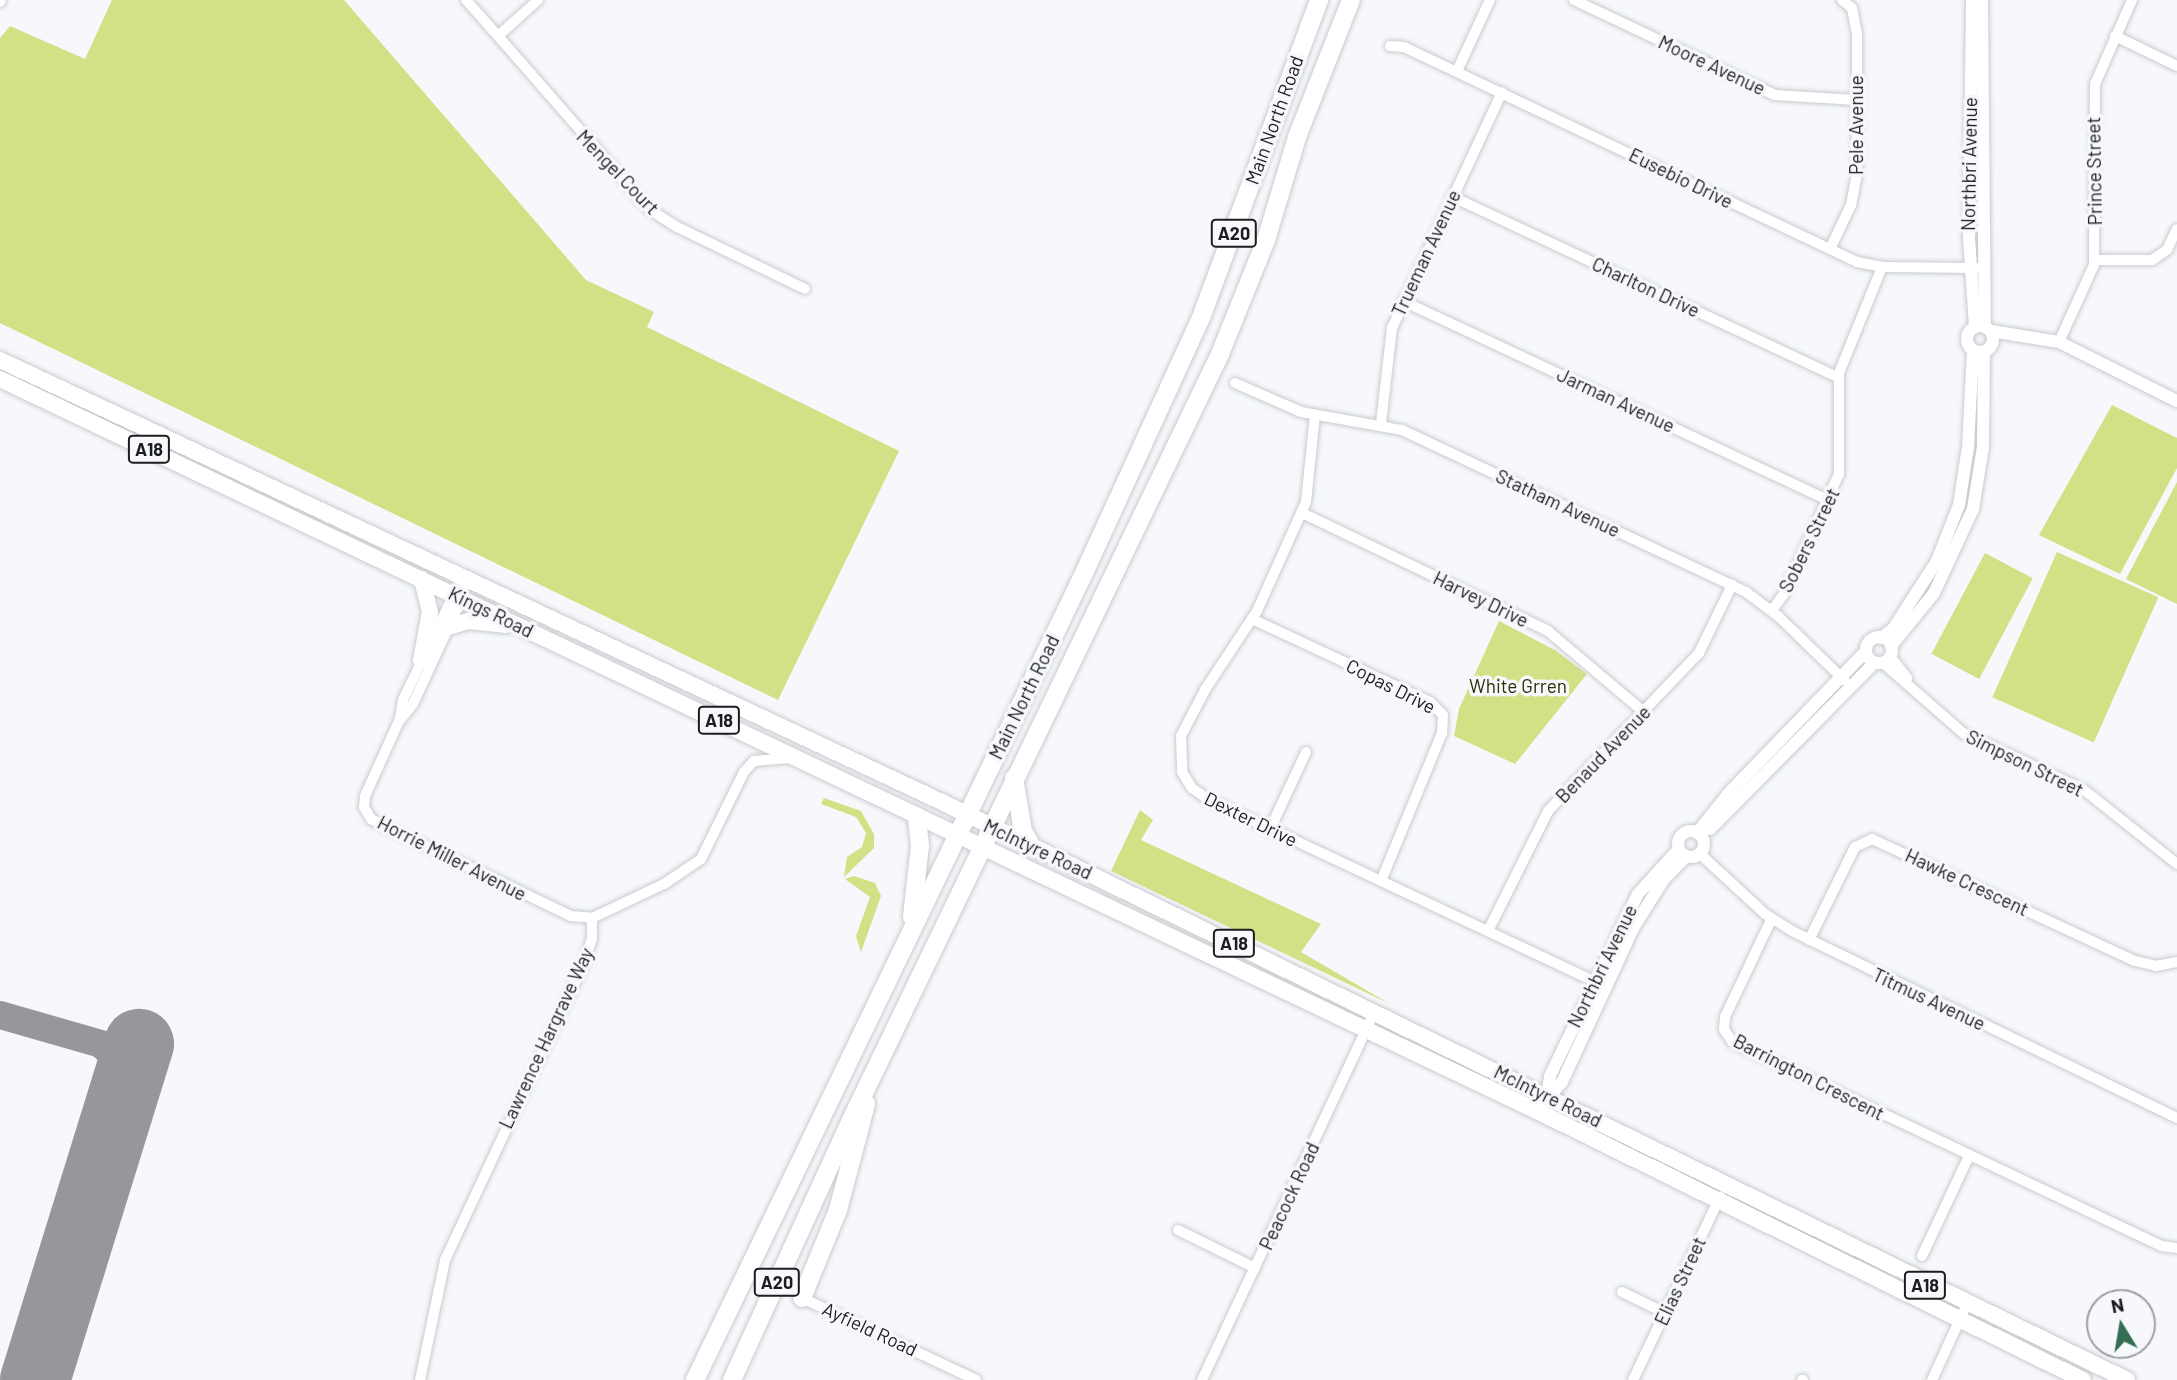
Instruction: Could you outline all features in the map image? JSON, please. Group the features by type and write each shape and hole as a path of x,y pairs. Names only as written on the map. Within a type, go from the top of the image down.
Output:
{"highway":[{"name":"Main North Road","path":"695,1380 968,815 1202,315 1319,0"},
{"name":"Main North Road","path":"732,1380 873,1074 1247,290 1313,93 1351,0"},
{"path":"1014,778 1023,831 1031,845"},
{"path":"910,931 920,846 917,816"},
{"path":"802,1298 838,1210 873,1074"}],"main road":[{"name":"Kings Road","path":"0,360 968,815"},
{"name":"Kings Road","path":"0,379 981,846"},
{"path":"421,660 430,612 422,579"},
{"path":"449,627 468,621 525,628"},
{"name":"McIntyre Road","path":"968,815 1728,1182 1967,1304 2127,1380"},
{"name":"McIntyre Road","path":"981,846 1539,1112 2083,1380"},
{"path":"1148,902 1180,927 1176,939"}],"street":[{"name":"Mengel Court","path":"466,0 649,209 677,227 805,289"},
{"path":"498,36 538,0"},
{"path":"1457,71 1490,0"},
{"name":"Moore Avenue","path":"1574,0 1775,95 1856,100"},
{"name":"Pele Avenue","path":"1830,249 1856,189 1854,15 1842,0"},
{"name":"Northbri Avenue","path":"1972,0 1969,268 1983,339"},
{"name":"Northbri Avenue","path":"1845,681 1884,653 1893,629 1937,561 1959,505 1983,339 1982,0"},
{"name":"Prince Street","path":"2059,342 2091,276 2094,260 2093,99 2099,71 2132,0"},
{"path":"2115,36 2177,66"},
{"name":"Eusebio Drive","path":"1390,46 1404,47 1457,71 1830,249 1882,267 1983,268"},
{"name":"Trueman Avenue","path":"1381,423 1388,341 1403,301 1502,92"},
{"name":"Charlton Drive","path":"1453,197 1839,378"},
{"path":"2094,260 2152,260 2167,250 2177,229"},
{"name":"Sobers Street","path":"1772,610 1839,474 1839,378 1882,267"},
{"name":"Jarman Avenue","path":"1403,301 1828,500"},
{"path":"1983,339 2012,338 2059,342 2177,401"},
{"name":"Statham Avenue","path":"1235,383 1315,415 1381,423 1732,585 1772,610 1845,681"},
{"name":"Dexter Drive","path":"1315,415 1302,513 1251,619 1185,728 1179,762 1185,779 1200,795 1600,984"},
{"name":"Harvey Drive","path":"1302,513 1548,631 1644,712"},
{"name":"Horrie Miller Avenue","path":"464,580 421,660 403,700 399,721 365,796 371,818 571,916 592,918"},
{"name":"Benaud Avenue","path":"1488,931 1548,811 1699,653 1732,585"},
{"name":"Horrie Miller Avenue","path":"399,721 413,704 449,627 457,596"},
{"name":"Copas Drive","path":"1251,619 1430,702 1443,715 1442,733 1381,881"},
{"name":"Northbri Avenue","path":"1539,1112 1548,1096 1550,1076 1600,984 1638,894 1688,852 1682,834 1700,835 1845,681 1870,640 1884,653"},
{"path":"1865,652 1884,653"},
{"name":"Simpson Street","path":"1884,653 1910,683 1963,733 2084,790 2177,864"},
{"path":"1270,829 1306,752"},
{"path":"592,918 664,884 701,859 744,772 754,761 796,757"},
{"path":"1688,852 1700,835"},
{"name":"Hawke Crescent","path":"1810,940 1854,847 1872,839 2135,961 2156,966 2177,962"},
{"name":"Titmus Avenue","path":"1688,852 1772,920 2177,1118"},
{"name":"Lawrence Hargrave Way","path":"420,1380 445,1260 583,966 592,938 592,918"},
{"name":"Barrington Crescent","path":"1772,920 1725,1017 1727,1038 1969,1156 2162,1246 2177,1248"},
{"name":"Peacock Road","path":"1202,1380 1374,1012"},
{"path":"1922,1256 1969,1156"},
{"name":"Elias Street","path":"1633,1380 1728,1182"},
{"path":"1178,1230 1255,1268"},
{"path":"1622,1292 1665,1313"},
{"name":"Ayfield Road","path":"802,1298 976,1380"},
{"path":"1932,1380 1967,1304"}],"green space":[{"path":"112,0 344,0 586,280 654,312 647,327 899,451 778,700 0,323 0,38 10,26 85,59"},
{"path":"2112,405 2177,438 2177,468 2120,574 2039,535"},
{"path":"2177,482 2177,604 2126,579"},
{"path":"2057,552 2158,597 2094,742 1992,697"},
{"path":"1985,553 2033,578 1979,679 1931,654"},
{"name":"White Grren","path":"1499,621 1555,650 1587,674 1515,764 1454,736 1459,709"},
{"path":"824,798 861,811 874,834 874,848 844,877 847,857 862,847 866,833 856,817 821,804"},
{"path":"1140,810 1153,820 1141,840 1321,924 1301,952 1390,1004 1111,871"},
{"path":"854,876 875,883 881,896 861,952 856,936 870,897 845,879"}],"taxiway":[{"path":"0,1015 136,1054"},
{"path":"102,1045 121,1062 126,1087"}],"runway":[{"path":"35,1380 139,1044"}]}
